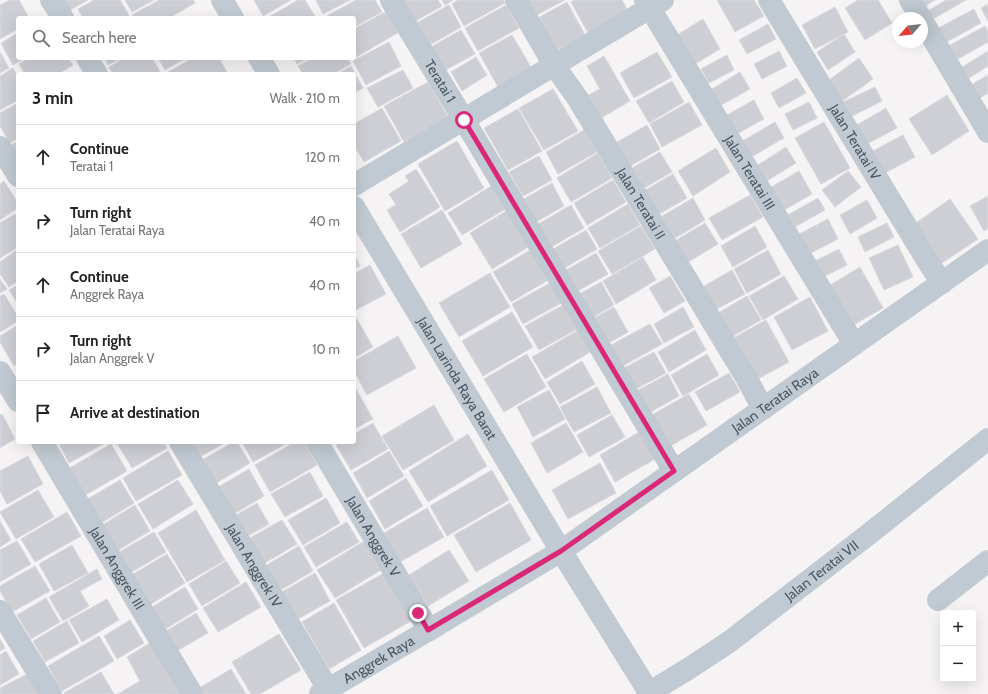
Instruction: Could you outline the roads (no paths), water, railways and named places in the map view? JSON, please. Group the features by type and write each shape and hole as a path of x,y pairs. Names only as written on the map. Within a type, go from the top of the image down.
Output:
{"street":[{"path":"51,0 62,16"},
{"path":"222,0 232,16"},
{"name":"Teratai 1","path":"391,0 674,471"},
{"name":"Jalan Teratai II","path":"516,0 554,65 578,99 747,379 763,409"},
{"name":"Jalan Teratai IV","path":"769,0 942,283"},
{"path":"910,0 917,12"},
{"path":"356,184 464,120 653,3"},
{"name":"Jalan Teratai III","path":"653,3 854,344"},
{"path":"928,31 988,132"},
{"path":"88,60 96,72"},
{"path":"260,60 268,72"},
{"path":"0,147 16,173"},
{"name":"Jalan Larinda Raya Barat","path":"356,210 648,694"},
{"name":"Jalan Teratai Raya","path":"561,551 854,344 942,283 986,256"},
{"name":"Jalan Teratai VII","path":"648,694 729,642 869,534 988,439"},
{"name":"Jalan Anggrek III","path":"43,444 192,694"},
{"name":"Jalan Anggrek IV","path":"181,444 324,692"},
{"name":"Jalan Anggrek V","path":"318,444 428,630"},
{"name":"Anggrek Raya","path":"324,692 561,551"},
{"path":"938,600 988,561"},
{"path":"0,611 51,694"}]}
